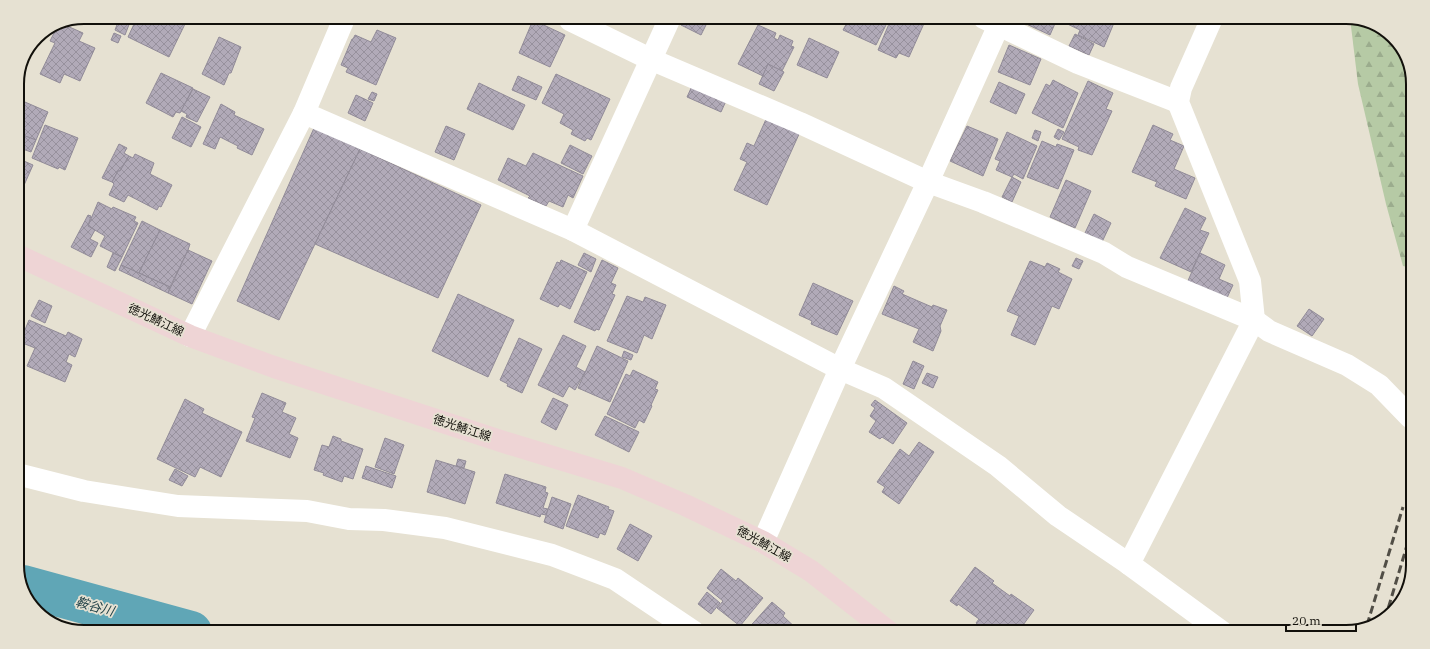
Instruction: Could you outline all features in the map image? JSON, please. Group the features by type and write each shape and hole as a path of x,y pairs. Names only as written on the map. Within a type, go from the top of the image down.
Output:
{"main road":[{"name":"徳光鯖江線","path":"24,258 190,336 282,370 507,443 622,478 763,542 811,571 880,625"}],"street":[{"path":"190,336 304,113 342,24"},
{"path":"578,24 650,59 800,123 928,182 983,202 1104,253 1127,267 1254,320 1269,331 1347,365 1379,385 1406,413"},
{"path":"573,230 666,24"},
{"path":"763,542 840,369 928,182 994,24"},
{"path":"1001,24 1078,63 1178,102"},
{"path":"1129,564 1254,320 1250,282 1178,102 1181,88 1209,24"},
{"path":"304,113 573,230 840,369 884,388 998,466 1058,516 1129,564 1212,625"},
{"path":"24,476 84,491 178,506 307,511 349,519 384,520 444,528 552,555 615,579 684,625"}],"green space":[{"path":"1351,24 1369,29 1382,36 1396,51 1405,72 1406,267 1403,266 1386,204 1358,84"}],"building":[{"path":"117,24 129,24 125,35 115,30"},
{"path":"134,24 185,24 169,57 128,37"},
{"path":"531,24 542,24 565,35 550,67 519,53"},
{"path":"682,24 706,24 701,35"},
{"path":"846,24 886,24 876,45 843,30"},
{"path":"889,24 924,24 909,57 899,53 896,58 878,50"},
{"path":"1026,24 1055,24 1050,35"},
{"path":"1067,24 1114,24 1104,47 1078,35 1080,30"},
{"path":"758,25 776,33 774,38 778,40 780,35 793,41 791,46 794,47 782,71 768,64 763,76 738,64"},
{"path":"68,26 83,33 79,41 95,48 80,81 64,74 60,83 40,74 55,43 50,41 55,32"},
{"path":"377,30 396,38 376,85 346,72 348,68 341,65 355,35 371,42"},
{"path":"114,33 121,36 118,43 111,40"},
{"path":"1075,34 1094,44 1089,55 1069,46"},
{"path":"219,37 241,47 231,73 229,73 224,85 202,74"},
{"path":"809,38 839,52 827,78 797,65"},
{"path":"1009,45 1041,59 1030,85 998,72"},
{"path":"768,64 784,72 774,91 759,84"},
{"path":"161,73 193,88 180,113 176,112 173,117 146,103"},
{"path":"556,74 610,99 591,140 587,138 585,141 571,134 573,130 560,123 564,114 542,103"},
{"path":"518,76 542,87 536,100 512,90"},
{"path":"1053,80 1078,93 1063,128 1032,113 1046,84 1050,86"},
{"path":"1088,81 1113,93 1106,109 1112,111 1092,155 1078,150 1079,147 1062,139"},
{"path":"999,82 1025,94 1016,114 990,102"},
{"path":"479,83 525,105 513,130 467,109"},
{"path":"692,86 726,101 721,112 687,97"},
{"path":"193,89 210,97 197,122 186,117 187,114 181,111"},
{"path":"372,92 377,94 374,101 368,99"},
{"path":"356,95 373,103 365,121 348,113"},
{"path":"24,102 48,112 36,140 24,136"},
{"path":"221,104 235,112 234,115 264,129 252,155 237,148 238,146 220,137 215,149 203,144"},
{"path":"182,117 201,127 191,147 172,138"},
{"path":"767,117 800,132 767,205 734,190 747,162 740,159 747,143 754,146"},
{"path":"45,125 78,138 65,170 59,167 58,169 32,158"},
{"path":"1153,125 1173,134 1170,140 1184,146 1174,169 1195,178 1186,199 1155,186 1157,182 1132,172"},
{"path":"446,126 465,134 454,160 435,152"},
{"path":"967,126 998,139 983,176 950,161"},
{"path":"314,128 360,149 279,320 237,301"},
{"path":"1058,129 1064,132 1059,140 1054,137"},
{"path":"1035,130 1041,132 1038,141 1032,138"},
{"path":"1007,132 1037,146 1023,179 1014,174 1012,177 996,170 1000,161 995,159"},
{"path":"24,136 36,140 31,152 24,150"},
{"path":"1042,141 1056,147 1057,144 1074,150 1058,189 1027,177"},
{"path":"119,144 127,148 124,153 129,156 112,182 102,178"},
{"path":"570,145 592,156 583,174 561,163"},
{"path":"360,149 481,205 438,298 315,244"},
{"path":"533,153 583,176 573,198 568,195 563,207 549,201 546,206 528,198 530,196 498,180 508,158 526,166"},
{"path":"135,154 154,163 150,174 172,185 161,207 159,206 157,210 128,195 124,202 109,195 114,184 112,182 118,171 120,171 129,156 133,158"},
{"path":"24,161 33,165 24,185"},
{"path":"1012,177 1021,182 1012,202 1002,197"},
{"path":"1066,180 1091,191 1075,228 1050,217"},
{"path":"98,202 112,209 113,207 136,217 134,221 138,223 122,257 100,246 105,236 88,226"},
{"path":"1185,208 1206,218 1200,230 1209,233 1191,272 1160,258"},
{"path":"1094,214 1111,223 1102,242 1085,233"},
{"path":"88,215 91,216 88,226 95,230 90,239 98,243 91,257 71,247"},
{"path":"142,221 160,230 139,273 121,265"},
{"path":"160,230 190,244 170,287 139,273"},
{"path":"188,250 212,261 192,304 168,293"},
{"path":"113,253 122,257 115,271 107,267"},
{"path":"584,253 596,259 591,272 578,265"},
{"path":"1200,253 1225,265 1219,279 1233,285 1226,300 1187,283"},
{"path":"1076,258 1083,261 1079,269 1072,266"},
{"path":"561,260 587,272 570,309 560,304 558,307 540,299 557,262 560,263"},
{"path":"602,260 618,268 611,283 616,285 612,294 615,295 599,330 596,329 595,331 574,322"},
{"path":"1030,261 1045,267 1047,263 1060,269 1058,272 1072,279 1059,309 1052,306 1035,345 1011,335 1019,316 1007,311"},
{"path":"121,265 170,287 168,293 119,270"},
{"path":"813,283 853,301 837,335 811,324 812,321 799,315"},
{"path":"894,286 904,291 902,294 932,307 933,305 947,310 940,326 941,331 933,351 913,342 919,329 882,314"},
{"path":"458,294 514,320 488,377 432,351"},
{"path":"627,296 643,302 645,297 666,305 652,339 644,335 637,353 607,341"},
{"path":"39,300 52,306 45,323 31,316"},
{"path":"1309,309 1324,319 1312,336 1297,326"},
{"path":"29,320 66,336 68,332 82,339 75,357 69,354 66,362 72,365 65,382 27,366 35,348 24,344 24,332"},
{"path":"563,335 586,346 576,367 585,372 575,390 569,386 563,397 538,385"},
{"path":"519,338 542,349 522,393 507,386 508,384 500,380"},
{"path":"597,346 628,361 610,402 578,388"},
{"path":"624,351 633,355 631,360 622,357"},
{"path":"913,361 924,366 914,389 903,384"},
{"path":"633,370 658,382 655,389 658,390 644,423 639,420 635,428 607,414 626,374 630,376"},
{"path":"927,373 938,377 933,388 922,383"},
{"path":"262,393 286,403 282,412 296,418 289,434 298,438 290,458 246,441 255,418 252,417"},
{"path":"553,398 568,405 556,430 541,422"},
{"path":"185,399 204,409 202,413 242,432 221,477 200,467 195,477 157,459"},
{"path":"875,400 907,423 893,444 882,437 880,439 869,432 876,421 870,416 875,408 871,405"},
{"path":"605,416 639,432 629,452 595,435"},
{"path":"333,436 341,439 341,441 363,449 353,479 344,476 342,482 314,470 322,445 329,447"},
{"path":"385,438 404,445 394,474 375,467"},
{"path":"919,442 934,452 899,504 882,492 885,487 877,482 900,449 909,456"},
{"path":"458,459 466,461 464,468 456,466"},
{"path":"436,460 475,472 465,504 427,492"},
{"path":"366,466 396,476 392,488 362,478"},
{"path":"175,469 188,476 182,486 169,480"},
{"path":"505,474 546,487 545,492 548,493 543,508 548,509 546,515 541,514 540,517 496,503"},
{"path":"578,495 609,507 608,509 614,511 605,535 600,533 598,538 566,526"},
{"path":"552,497 571,504 563,529 544,522"},
{"path":"630,524 652,536 638,561 617,549"},
{"path":"975,567 994,581 992,583 1010,596 1011,594 1034,610 1023,625 979,625 976,623 979,619 958,604 957,606 950,601"},
{"path":"721,569 736,581 738,578 763,598 741,625 739,625 717,608 723,601 707,588"},
{"path":"707,592 720,603 711,614 698,604"},
{"path":"772,602 785,613 783,616 793,625 751,625"}],"waterway":[{"name":"鞍谷川","path":"29,588 165,625"}],"railway":[{"path":"1368,621 1403,507"},
{"path":"1388,608 1406,549"}]}
